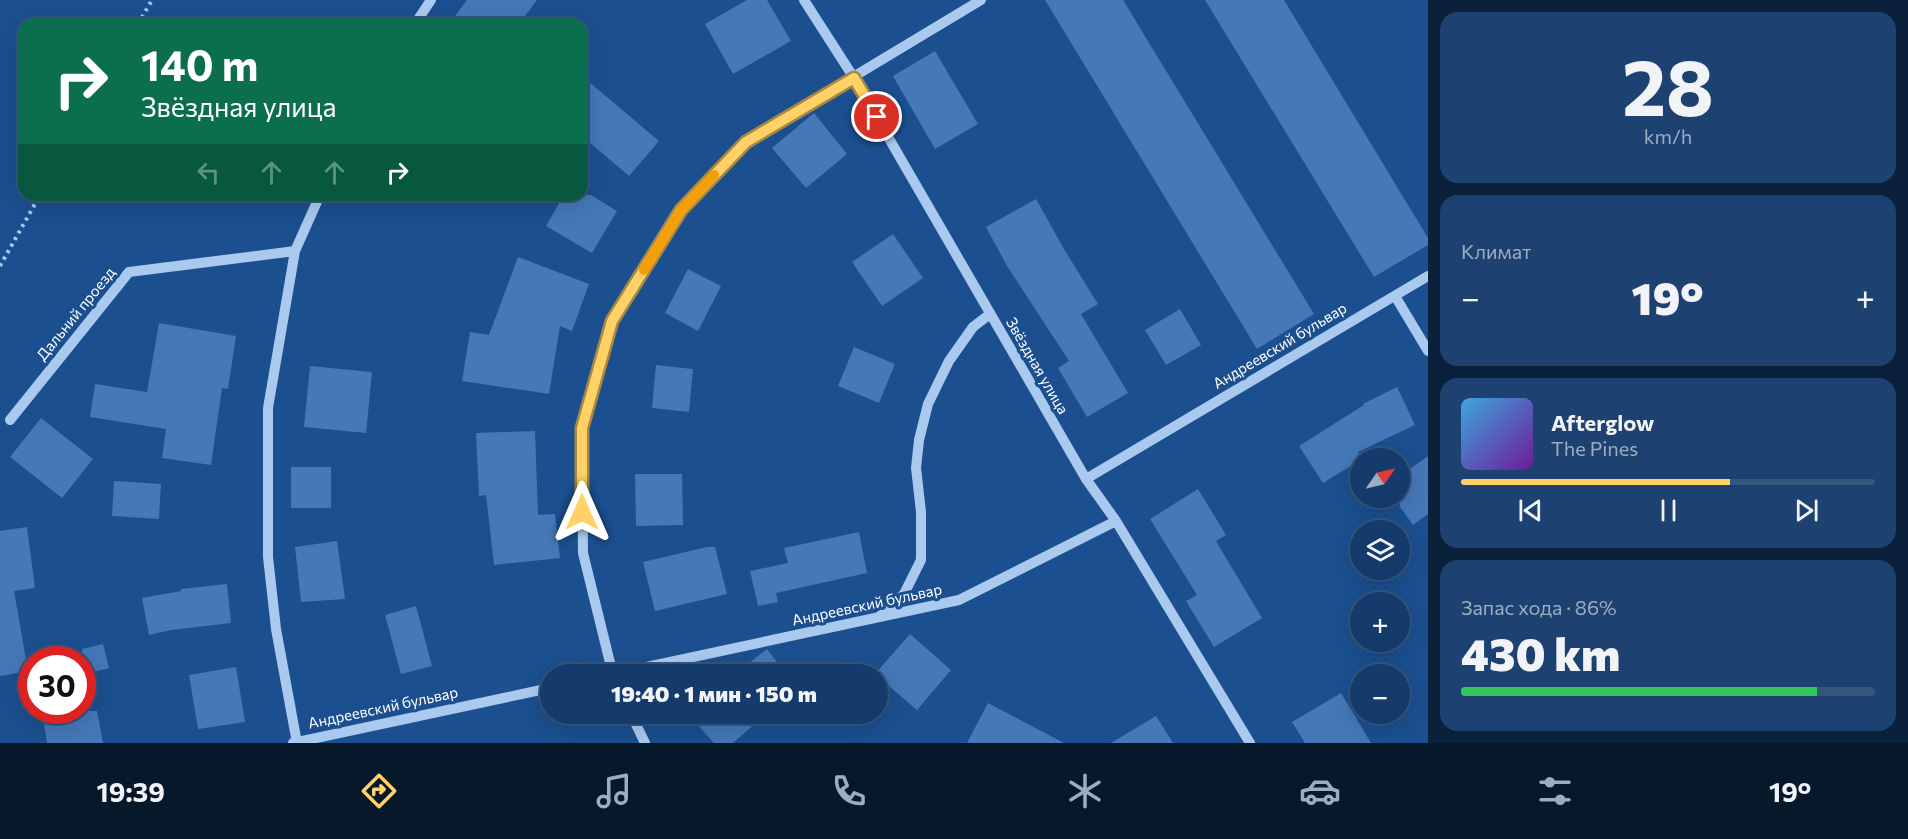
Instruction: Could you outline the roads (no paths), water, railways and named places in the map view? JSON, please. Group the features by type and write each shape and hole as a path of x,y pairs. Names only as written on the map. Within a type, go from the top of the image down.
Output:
{"street":[{"path":"419,18 431,0"},
{"name":"Звёздная улица","path":"804,0 854,78 1086,479 1116,521 1250,743"},
{"path":"608,664 583,553 582,428 612,321 681,210 746,142 981,0"},
{"path":"295,743 276,629 268,556 268,408 295,251 317,201"},
{"name":"Дальний проезд","path":"10,420 129,272 295,251"},
{"name":"Андреевский бульвар","path":"1086,479 1428,276"},
{"path":"1395,296 1428,351"},
{"path":"877,618 904,594 921,560 921,512 916,468 919,440 928,404 949,361 973,327 990,314"},
{"path":"1417,333 1428,326"},
{"name":"Андреевский бульвар","path":"662,664 959,600 1116,521"},
{"name":"Андреевский бульвар","path":"295,743 540,690"},
{"path":"636,724 645,743"}]}
